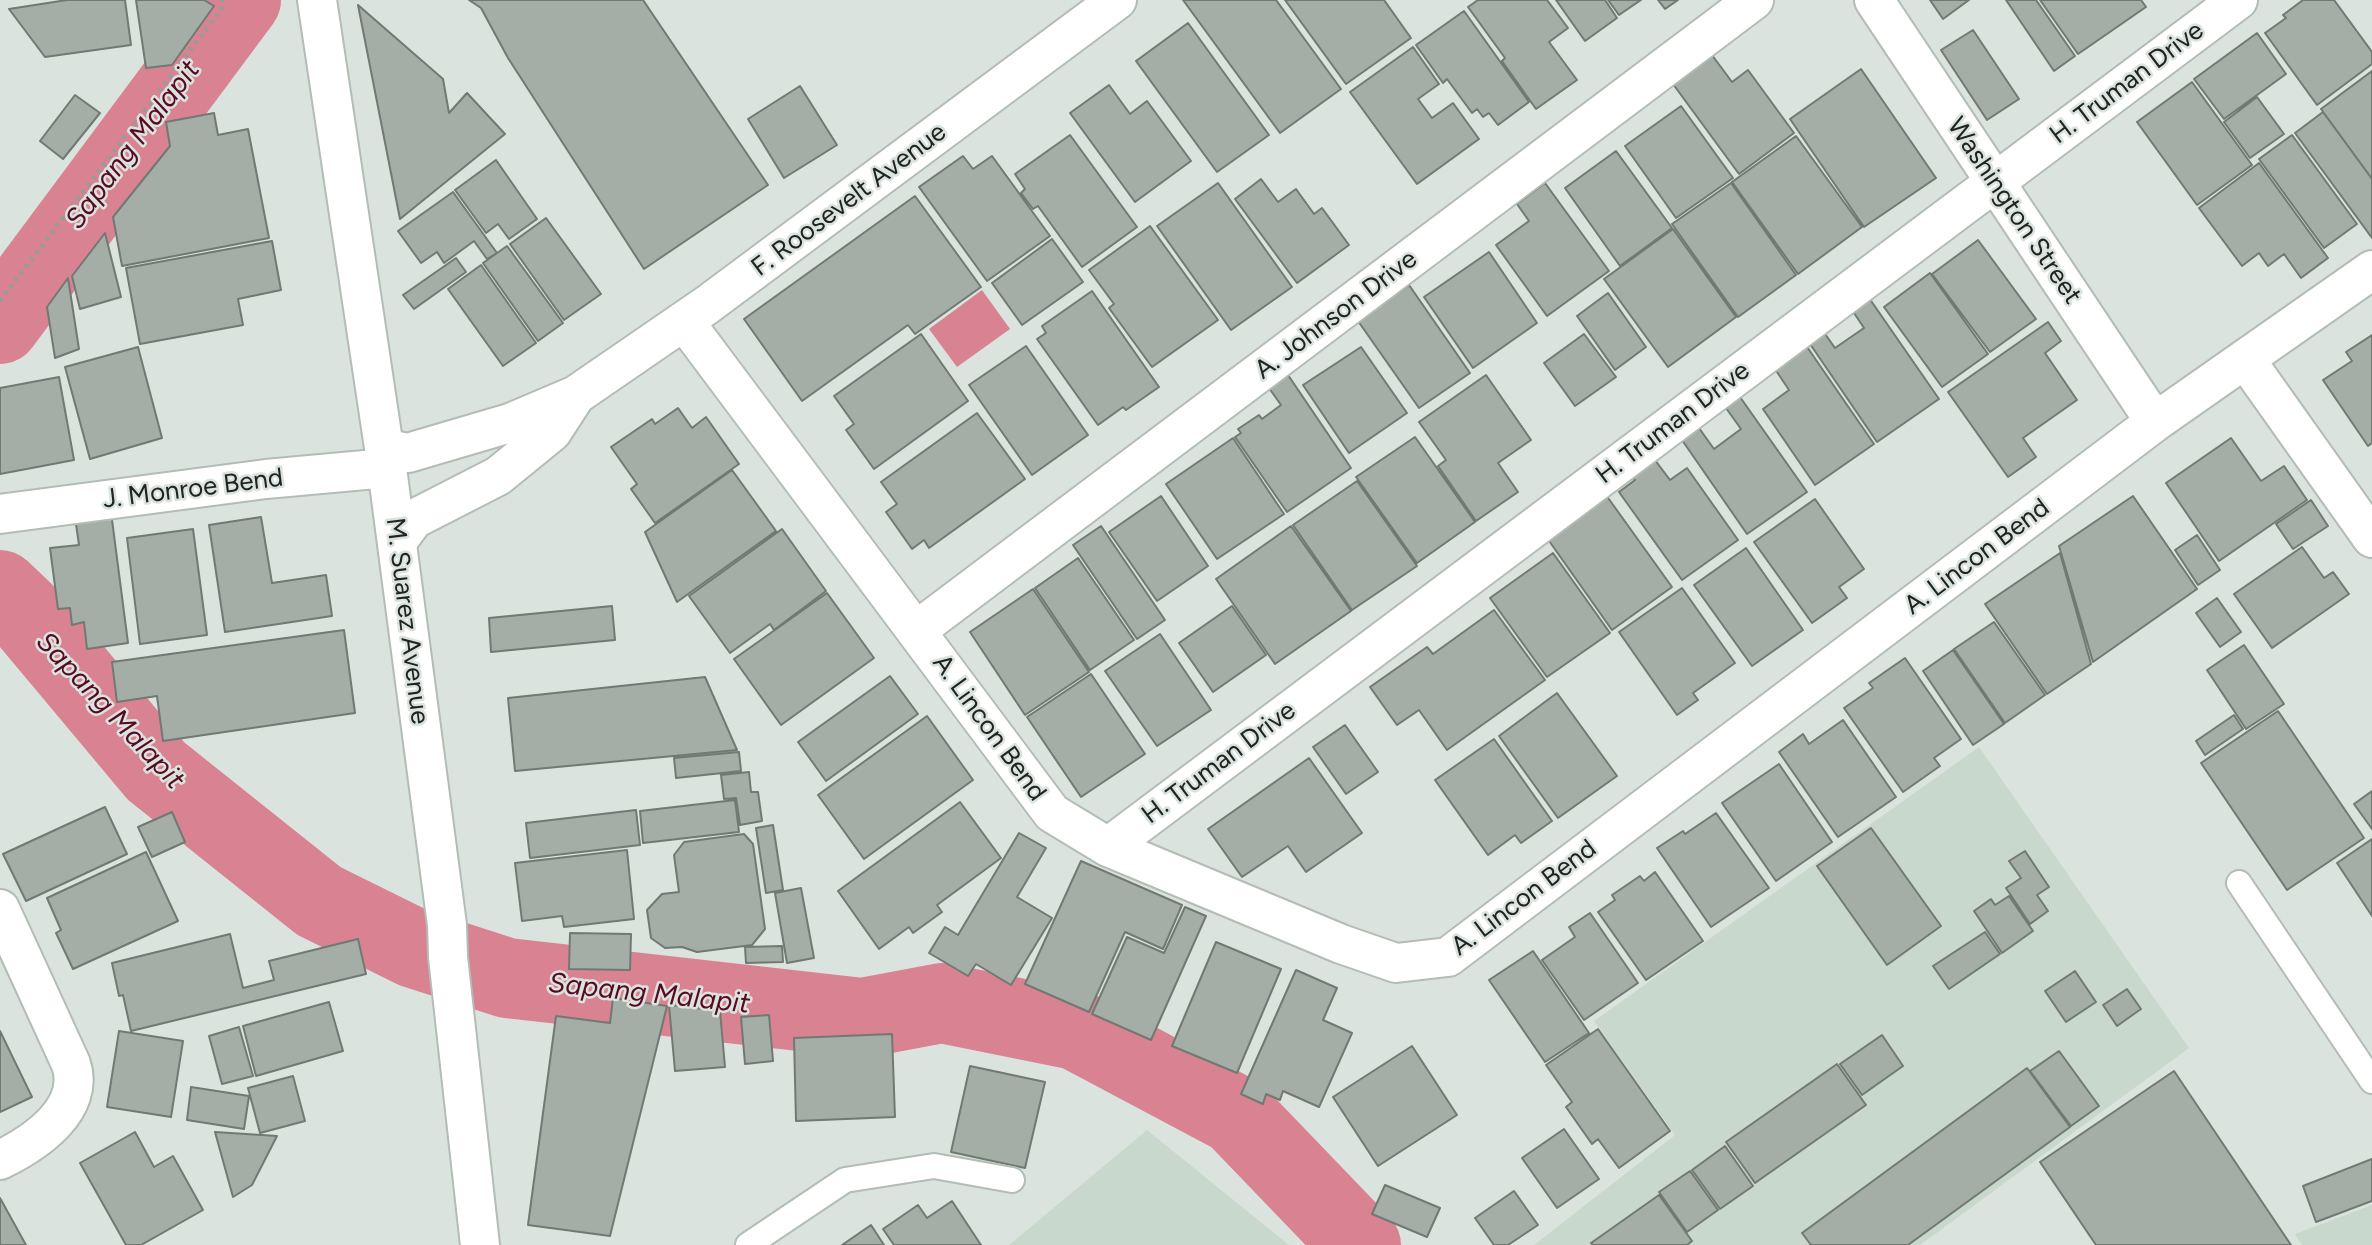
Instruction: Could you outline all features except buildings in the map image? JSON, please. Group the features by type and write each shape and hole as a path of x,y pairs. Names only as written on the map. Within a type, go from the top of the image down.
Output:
{"street":[{"name":"M. Suarez Avenue","path":"317,0 397,542 447,941 480,1245"},
{"name":"F. Roosevelt Avenue","path":"385,458 510,423 576,395 684,321 1117,0"},
{"name":"A. Johnson Drive","path":"917,631 1754,0"},
{"name":"Washington Street","path":"1874,0 2154,422"},
{"name":"H. Truman Drive","path":"1108,846 2238,0"},
{"name":"A. Lincon Bend","path":"684,321 1052,813 1108,846 1341,944 1396,964 1448,957 2154,422 2372,270"},
{"path":"2245,359 2372,538"},
{"name":"F. Roosevelt Avenue","path":"397,542 414,519 498,476 552,432 576,395"},
{"name":"J. Monroe Bend","path":"0,514 256,480 385,458"},
{"path":"0,909 71,1063 74,1086 57,1119 34,1140 0,1160"}],"lane":[{"path":"2239,883 2372,1082"},
{"path":"748,1245 845,1180 934,1166 1012,1181"}],"path":[{"path":"0,301 223,7 222,0"}],"shaded area":[{"path":"982,290 1010,329 957,367 929,329"},
{"path":"1979,747 2189,1048 1920,1245 1534,1245 1675,1135 1594,1021"},
{"path":"1147,1130 1289,1245 1009,1245"},
{"path":"2372,1205 2372,1245 2302,1245 2295,1234"}],"waterway":[{"name":"Sapang Malapit","path":"0,324 241,0"},
{"name":"Sapang Malapit","path":"0,590 22,611 156,771 319,901 414,948 507,978 862,1018 942,1003 1076,1030 1236,1115 1361,1245"}]}
